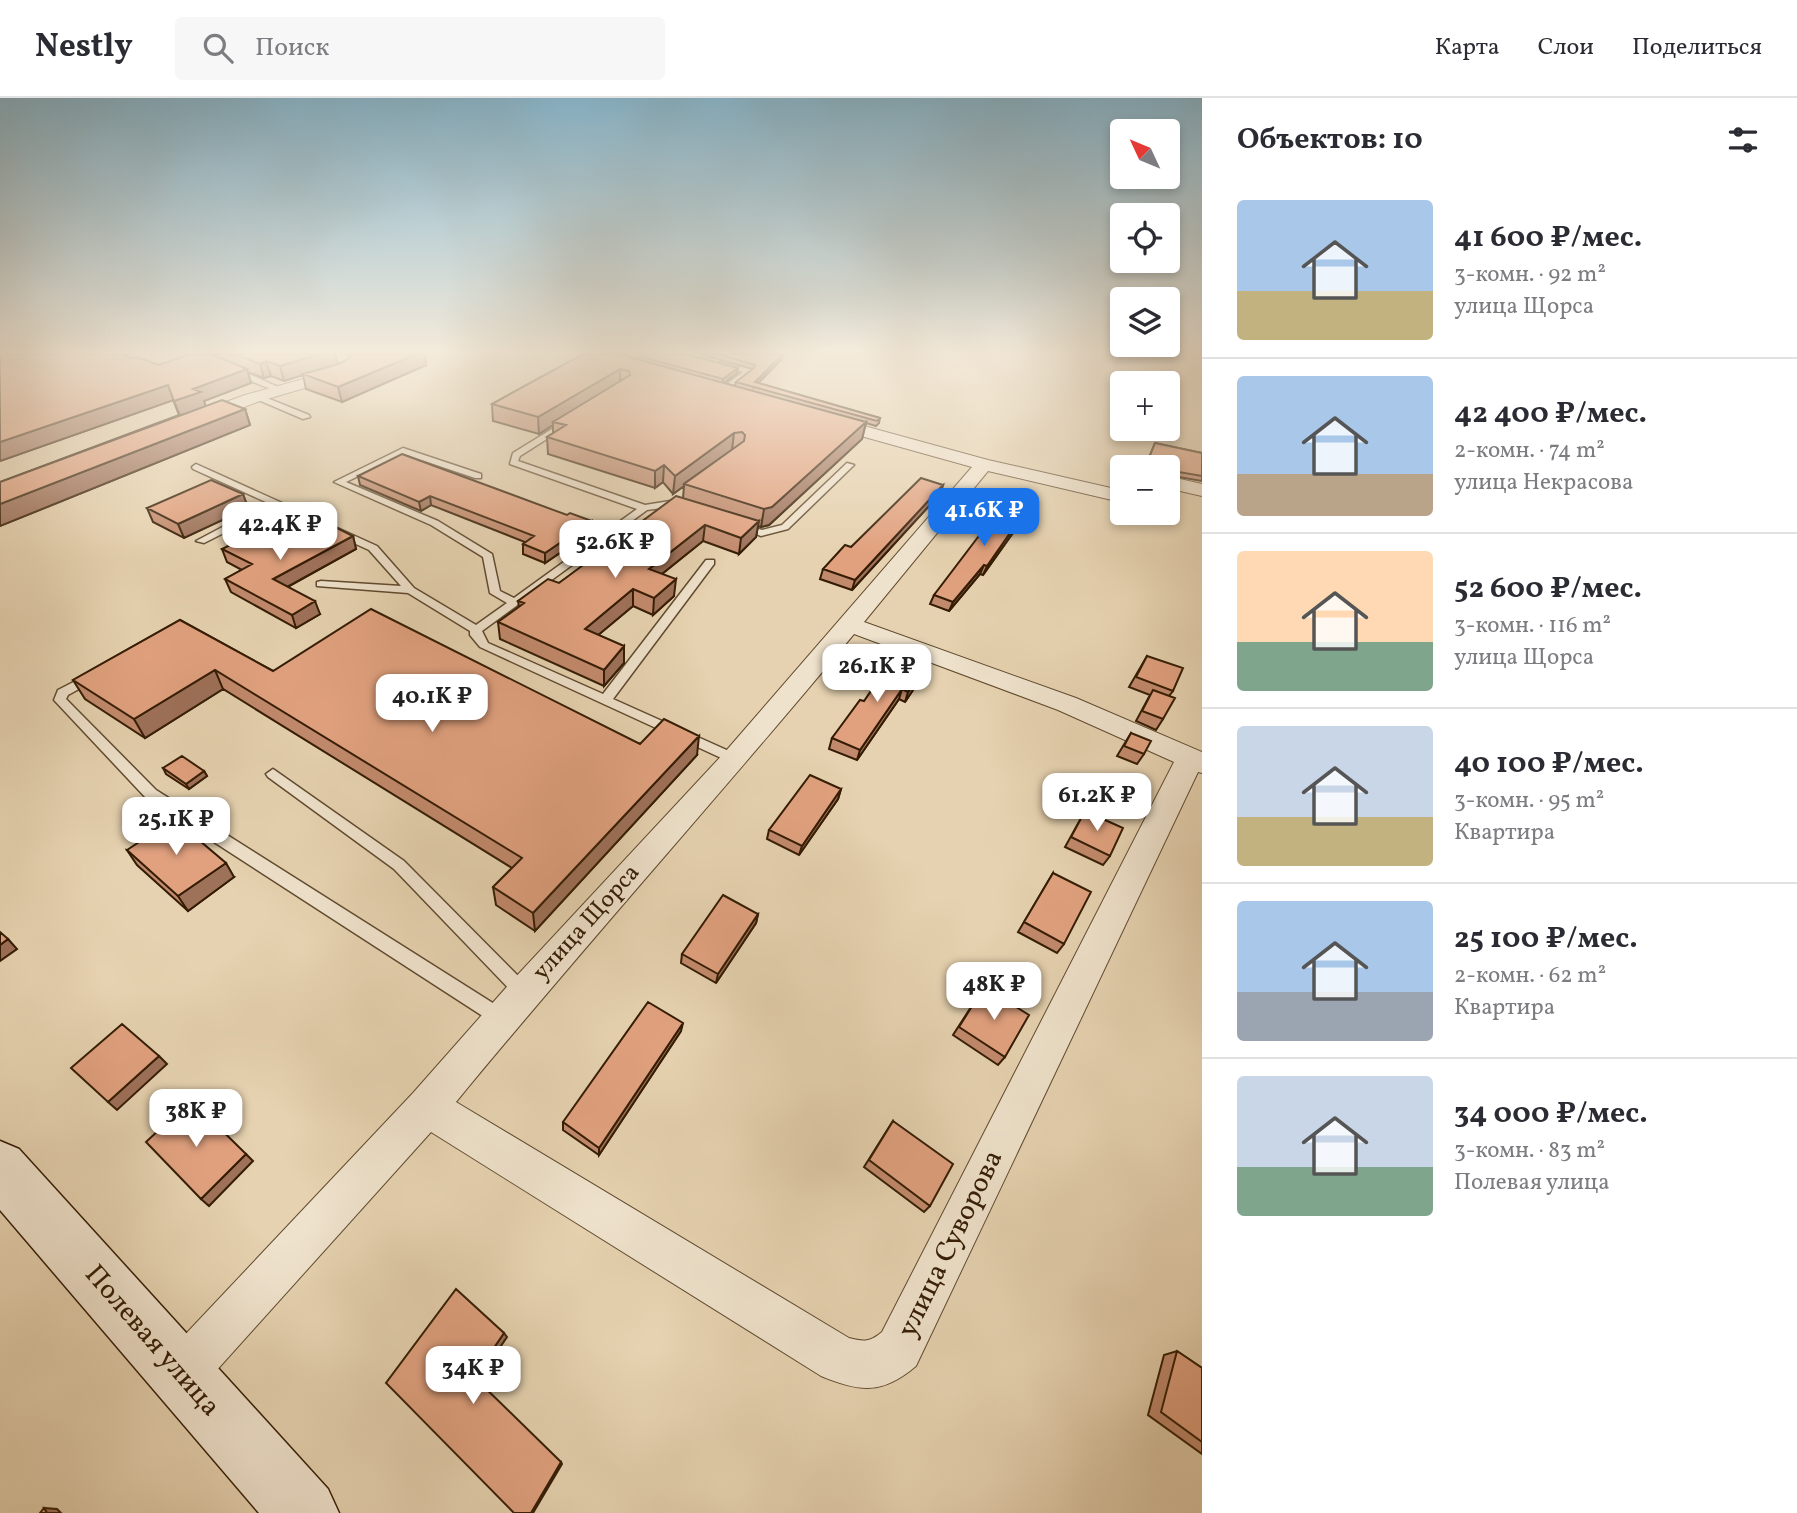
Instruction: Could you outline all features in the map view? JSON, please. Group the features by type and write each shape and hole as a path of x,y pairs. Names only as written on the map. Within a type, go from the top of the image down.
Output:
{"street":[{"path":"179,425 192,420"},
{"path":"823,420 984,465 1110,494"},
{"name":"улица Щорса","path":"181,1374 427,1107 524,993 735,760 984,465"},
{"path":"1180,485 1202,490"},
{"path":"848,624 1067,704 1196,761"},
{"name":"улица Суворова","path":"427,1107 838,1359 860,1367 881,1364 899,1349 1196,761"},
{"name":"Полевая улица","path":"0,1168 304,1513"}],"lane":[{"path":"573,420 516,455 513,462 644,508"},
{"path":"478,476 403,451 338,482 419,513 478,548 488,556 495,593 516,603"},
{"path":"735,524 761,533 785,527 850,465"},
{"path":"196,467 373,548 410,590 476,630"},
{"path":"670,504 681,495"},
{"path":"201,541 275,503"},
{"path":"476,630 644,508 670,504 696,512"},
{"path":"605,700 710,562"},
{"path":"321,584 410,590"},
{"path":"476,630 476,635 485,645 735,760"},
{"path":"102,670 62,693 60,700 151,794 502,1019"},
{"path":"273,774 399,866 524,993"}],"building":[{"path":"0,420 65,420 0,442"},
{"path":"168,420 217,420 0,504 0,482"},
{"path":"553,422 866,422 772,507 764,509 684,484 744,441 745,435 742,432 734,433 675,476 664,465 655,471 547,437 566,425"},
{"path":"1155,443 1202,453 1202,476 1180,472 1180,455 1150,455"},
{"path":"402,454 567,515 570,513 592,521 545,553 523,544 534,536 430,496 419,502 358,476"},
{"path":"921,478 943,485 855,580 823,569 845,545 851,547"},
{"path":"211,480 243,494 178,524 147,508"},
{"path":"676,496 759,521 741,538 705,525 649,569 676,579 654,598 633,589 585,629 624,646 604,670 498,622 524,603 518,601 548,579 559,583"},
{"path":"1006,496 1031,503 987,566 984,565 953,602 934,595 994,516"},
{"path":"274,523 305,537 329,524 353,536 273,579 315,601 292,615 225,579 252,564 222,549"},
{"path":"371,609 640,744 664,719 699,736 533,913 493,887 522,858 215,670 134,719 73,680 180,620 273,671"},
{"path":"1147,656 1183,668 1173,691 1136,677"},
{"path":"893,659 923,671 908,692 902,689 860,750 832,738 860,700 864,701"},
{"path":"1153,690 1175,698 1163,719 1142,711"},
{"path":"1131,733 1151,741 1144,754 1124,746"},
{"path":"182,756 204,771 186,784 163,768"},
{"path":"810,775 841,789 802,846 769,830"},
{"path":"1085,811 1123,828 1110,856 1071,837"},
{"path":"174,819 226,863 178,896 127,850"},
{"path":"1053,873 1091,892 1064,944 1024,922"},
{"path":"723,895 758,914 718,974 682,954"},
{"path":"0,932 8,939 0,945"},
{"path":"984,987 1029,1015 1005,1057 959,1027"},
{"path":"648,1002 683,1023 599,1148 563,1122"},
{"path":"122,1024 159,1056 108,1102 71,1068"},
{"path":"191,1100 246,1154 201,1199 146,1142"},
{"path":"893,1121 953,1164 930,1206 869,1160"},
{"path":"456,1289 504,1333 474,1377 561,1462 531,1513 514,1513 386,1383"},
{"path":"1177,1351 1202,1368 1202,1442 1161,1412"}]}
